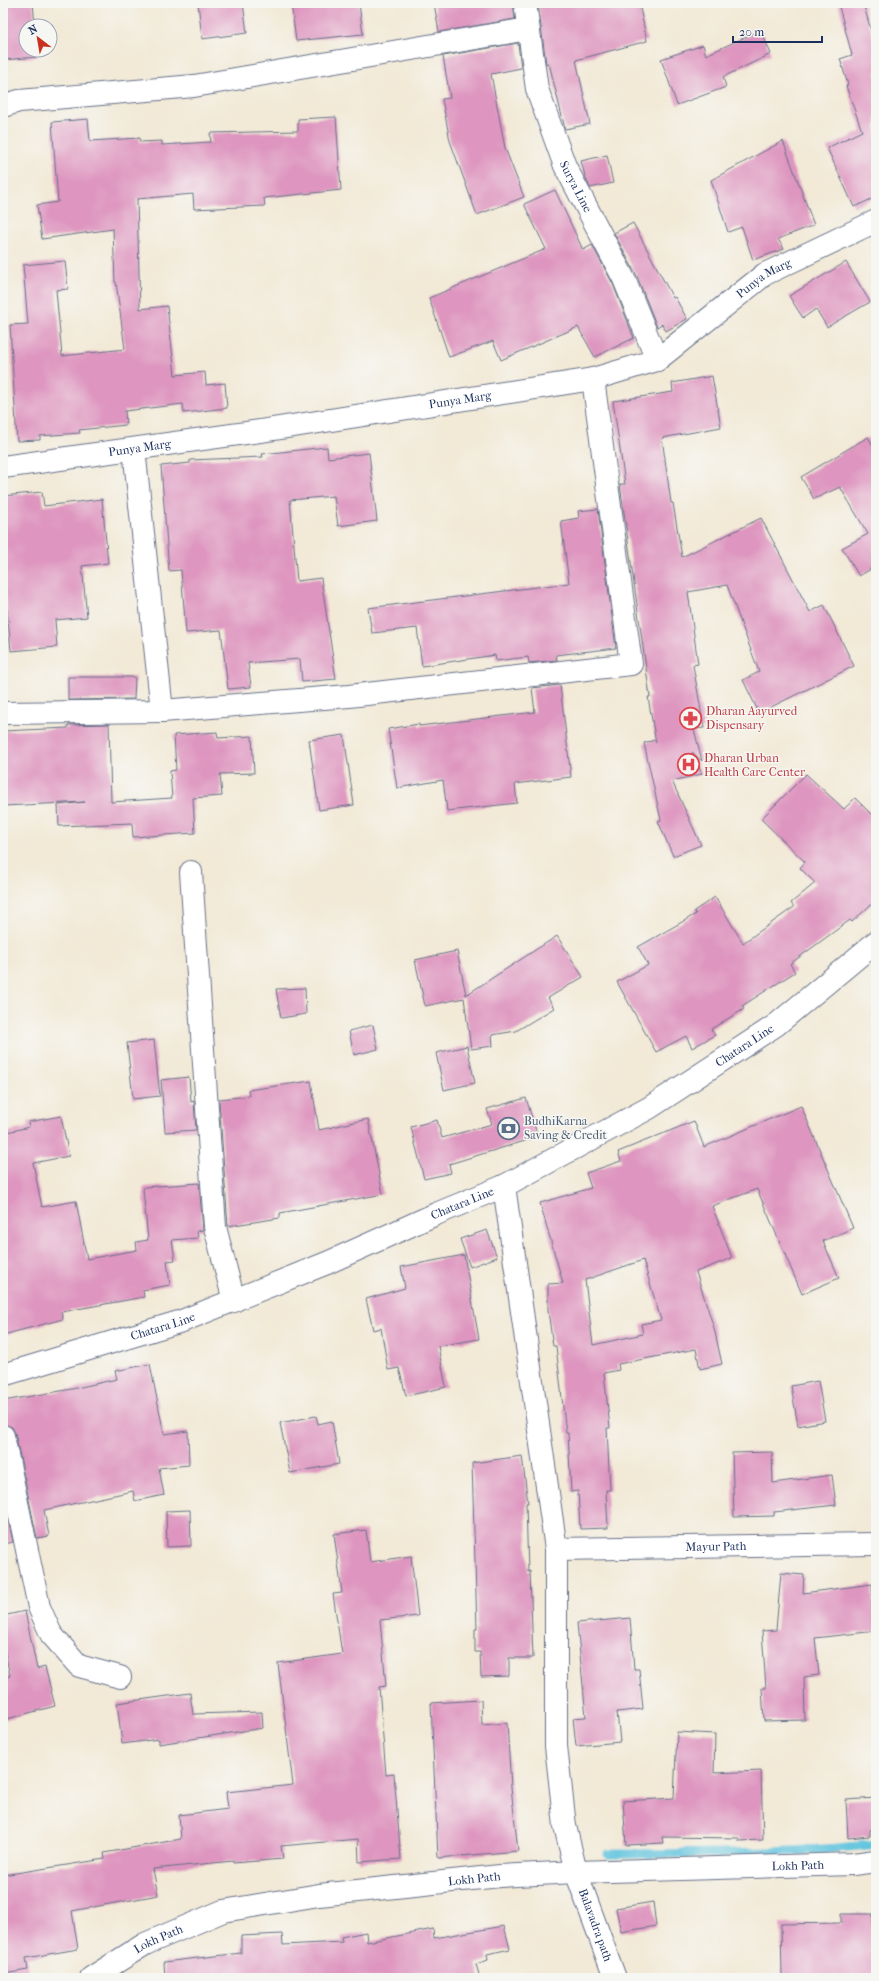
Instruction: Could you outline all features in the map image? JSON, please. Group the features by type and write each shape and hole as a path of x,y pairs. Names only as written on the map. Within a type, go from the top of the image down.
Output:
{"street":[{"name":"Surya Line","path":"525,3 537,89 565,166 624,279 656,360"},
{"path":"3,106 19,101 194,86 528,29"},
{"name":"Punya Marg","path":"3,467 134,449 593,379 656,360 765,274 876,221"},
{"path":"3,712 162,711 350,696 631,664 593,379"},
{"path":"134,449 162,711"},
{"path":"191,872 215,1228 234,1301"},
{"name":"Chatara Line","path":"3,1375 182,1321 234,1301 504,1186 649,1108 770,1030 876,942"},
{"name":"Balavadra path","path":"504,1186 556,1549 556,1746 565,1826 576,1872 615,1978"},
{"path":"3,1436 39,1607 51,1634 79,1666 120,1677"},
{"name":"Mayur Path","path":"556,1549 876,1544"},
{"name":"Lokh Path","path":"91,1978 145,1944 223,1911 327,1894 500,1876 576,1872 853,1864 876,1861"}],"building":[{"path":"3,3 33,3 34,18 18,18 18,58 26,58 3,60"},
{"path":"198,3 243,3 247,33 202,39"},
{"path":"291,3 359,3 363,34 296,41"},
{"path":"434,3 513,3 515,19 439,32"},
{"path":"538,3 639,3 647,41 576,60 590,124 565,129 549,63 546,64"},
{"path":"838,3 863,3 876,47 876,197 854,207 827,148 862,131 846,86 848,85 840,59 852,55"},
{"path":"761,30 771,54 723,77 726,87 677,105 661,59 703,45 706,55"},
{"path":"518,43 521,68 491,74 505,148 524,197 477,215 450,141 442,99 450,98 443,56"},
{"path":"336,117 341,190 264,198 265,206 194,209 193,194 137,199 140,309 167,306 175,375 205,372 206,385 225,383 227,408 184,413 183,404 125,411 126,425 79,430 80,433 40,436 40,440 17,441 10,325 28,324 23,265 65,261 68,289 56,290 62,356 125,349 115,282 113,229 42,239 37,205 58,202 52,122 88,119 90,141 140,138 140,142 162,141 162,145 211,142 210,133 298,131 298,119"},
{"path":"783,141 814,225 778,239 784,249 753,260 742,227 728,232 711,180"},
{"path":"607,155 613,183 590,188 581,161"},
{"path":"555,190 583,250 592,245 613,284 634,338 595,357 578,327 501,360 493,341 449,357 429,298 546,249 524,204"},
{"path":"633,223 673,298 675,297 687,319 666,331 662,324 657,327 636,274 614,233"},
{"path":"846,262 870,302 827,327 816,309 803,318 789,296"},
{"path":"712,376 721,427 662,438 671,503 673,503 682,557 761,518 810,612 824,605 854,666 759,713 743,680 759,672 727,585 688,592 698,664 693,665 704,728 694,729 702,761 692,752 702,774 672,781 701,845 673,856 658,821 661,820 644,743 655,740 656,743 648,697 650,697 620,484 625,484 613,401 673,392 672,383"},
{"path":"868,437 876,451 876,566 859,576 842,548 868,534 840,487 814,499 801,477"},
{"path":"327,447 328,458 369,453 377,521 338,526 334,496 290,500 297,581 321,578 336,679 302,682 300,659 248,663 251,687 228,689 221,630 186,633 181,570 169,571 161,466 190,463 190,460 263,457 262,454"},
{"path":"42,492 44,506 102,499 108,563 82,566 87,617 55,620 57,647 11,651 3,567 3,496"},
{"path":"598,509 616,648 556,655 557,660 529,663 528,657 496,661 495,655 422,666 417,628 372,633 368,608 569,583 561,521 579,518 578,511"},
{"path":"68,677 135,677 134,699 68,700"},
{"path":"560,685 571,777 515,784 517,803 447,811 443,780 397,788 388,729 419,724 419,726 535,712 532,688"},
{"path":"109,724 111,802 172,798 170,771 176,770 174,735 217,732 218,738 252,736 254,773 220,774 222,796 193,798 195,833 133,837 132,823 59,826 58,805 85,802 3,806 3,731 68,728 68,725"},
{"path":"344,735 354,805 319,810 309,740"},
{"path":"806,774 844,809 855,798 876,819 876,900 852,922 850,920 790,964 795,972 742,1006 744,1009 711,1029 715,1035 692,1048 686,1036 656,1052 617,982 648,965 638,947 696,914 694,911 715,897 743,943 794,907 791,903 815,883 800,868 805,862 761,819"},
{"path":"557,936 583,977 548,998 554,1008 516,1031 492,1035 493,1046 471,1049 464,998 425,1006 415,960 457,951 466,995"},
{"path":"305,988 306,1014 281,1018 276,989"},
{"path":"373,1025 378,1049 354,1055 349,1031"},
{"path":"154,1040 160,1096 133,1099 127,1043"},
{"path":"467,1046 475,1083 444,1090 436,1053"},
{"path":"189,1077 191,1102 194,1101 196,1130 165,1132 161,1080"},
{"path":"311,1081 319,1130 368,1119 383,1194 280,1213 280,1218 228,1226 219,1099 249,1096 248,1090"},
{"path":"526,1098 538,1137 449,1164 451,1173 424,1179 411,1127 437,1120 442,1138 492,1124 487,1109"},
{"path":"801,1106 853,1228 823,1241 839,1278 802,1294 757,1189 712,1206 732,1258 696,1272 714,1328 722,1364 700,1369 696,1349 618,1364 619,1370 604,1373 610,1428 607,1428 610,1490 606,1490 608,1528 580,1529 578,1491 571,1492 568,1433 566,1433 556,1346 553,1346 548,1311 548,1284 563,1283 540,1203 591,1188 586,1173 621,1161 618,1152 694,1121 704,1147","holes":["643,1260 661,1320 641,1324 643,1334 593,1345 585,1280"]},
{"path":"61,1116 69,1156 33,1163 42,1207 76,1201 87,1259 137,1250 136,1242 148,1240 143,1189 145,1187 199,1183 203,1230 197,1231 198,1238 172,1240 175,1260 167,1261 170,1285 143,1290 144,1297 61,1312 63,1319 3,1335 3,1133 29,1127 28,1122"},
{"path":"487,1230 497,1257 470,1267 460,1239"},
{"path":"464,1255 479,1339 438,1346 446,1387 406,1396 399,1368 388,1370 381,1328 373,1330 366,1299 405,1288 401,1267"},
{"path":"150,1364 164,1434 188,1431 189,1465 159,1468 164,1495 135,1501 133,1491 44,1510 49,1536 37,1538 15,1433 12,1427 3,1424 3,1401 72,1389 117,1379 115,1371"},
{"path":"818,1381 825,1421 798,1426 791,1386"},
{"path":"316,1416 318,1424 332,1421 339,1464 290,1473 280,1423"},
{"path":"772,1452 773,1483 832,1475 836,1505 774,1512 774,1516 734,1517 732,1453"},
{"path":"522,1456 528,1503 526,1503 528,1572 530,1571 533,1658 509,1658 509,1676 481,1677 480,1652 475,1652 475,1629 477,1629 472,1463"},
{"path":"3,1497 13,1542 3,1544"},
{"path":"190,1510 191,1546 167,1547 166,1511"},
{"path":"366,1530 370,1562 411,1556 418,1616 380,1620 386,1686 379,1687 386,1775 394,1774 401,1859 359,1862 358,1839 281,1846 283,1859 233,1863 233,1861 153,1869 158,1895 72,1911 78,1949 26,1958 28,1970 3,1974 3,1875 105,1859 104,1853 181,1839 179,1815 228,1809 226,1792 293,1785 278,1663 342,1654 333,1594 342,1593 334,1534"},
{"path":"781,1573 804,1575 803,1593 872,1584 873,1602 876,1601 876,1631 815,1638 819,1675 804,1677 805,1720 764,1721 762,1688 766,1688 762,1631 776,1630"},
{"path":"25,1611 37,1669 45,1667 55,1706 3,1720 3,1678 10,1676 3,1643 3,1616"},
{"path":"630,1618 634,1669 639,1669 643,1709 617,1712 620,1742 576,1746 573,1718 586,1717 577,1623"},
{"path":"190,1693 193,1714 262,1712 263,1728 159,1744 159,1739 122,1744 117,1703"},
{"path":"481,1700 482,1725 507,1723 511,1787 518,1851 438,1858 431,1703"},
{"path":"677,1732 715,1734 714,1773 761,1771 763,1840 739,1841 739,1838 662,1837 663,1843 626,1845 623,1801 674,1798"},
{"path":"876,1798 876,1830 870,1830 870,1836 848,1838 846,1800"},
{"path":"653,1902 656,1926 621,1932 616,1908"},
{"path":"841,1914 873,1914 872,1956 875,1955 876,1978 782,1977 781,1924 841,1923"},
{"path":"504,1926 510,1949 487,1954 488,1960 476,1964 480,1978 165,1978 164,1962 241,1953 241,1936 282,1934 283,1945 342,1942 341,1937 366,1932 367,1942 433,1929 434,1938"}],"waterway":[{"path":"608,1854 776,1852 843,1848 876,1844"}],"place":[{"name":"Dharan Aayurved Dispensary","path":"690,718"},
{"name":"Dharan Urban Health Care Center","path":"689,765"},
{"name":"BudhiKarna Saving & Credit","path":"508,1128"}]}
